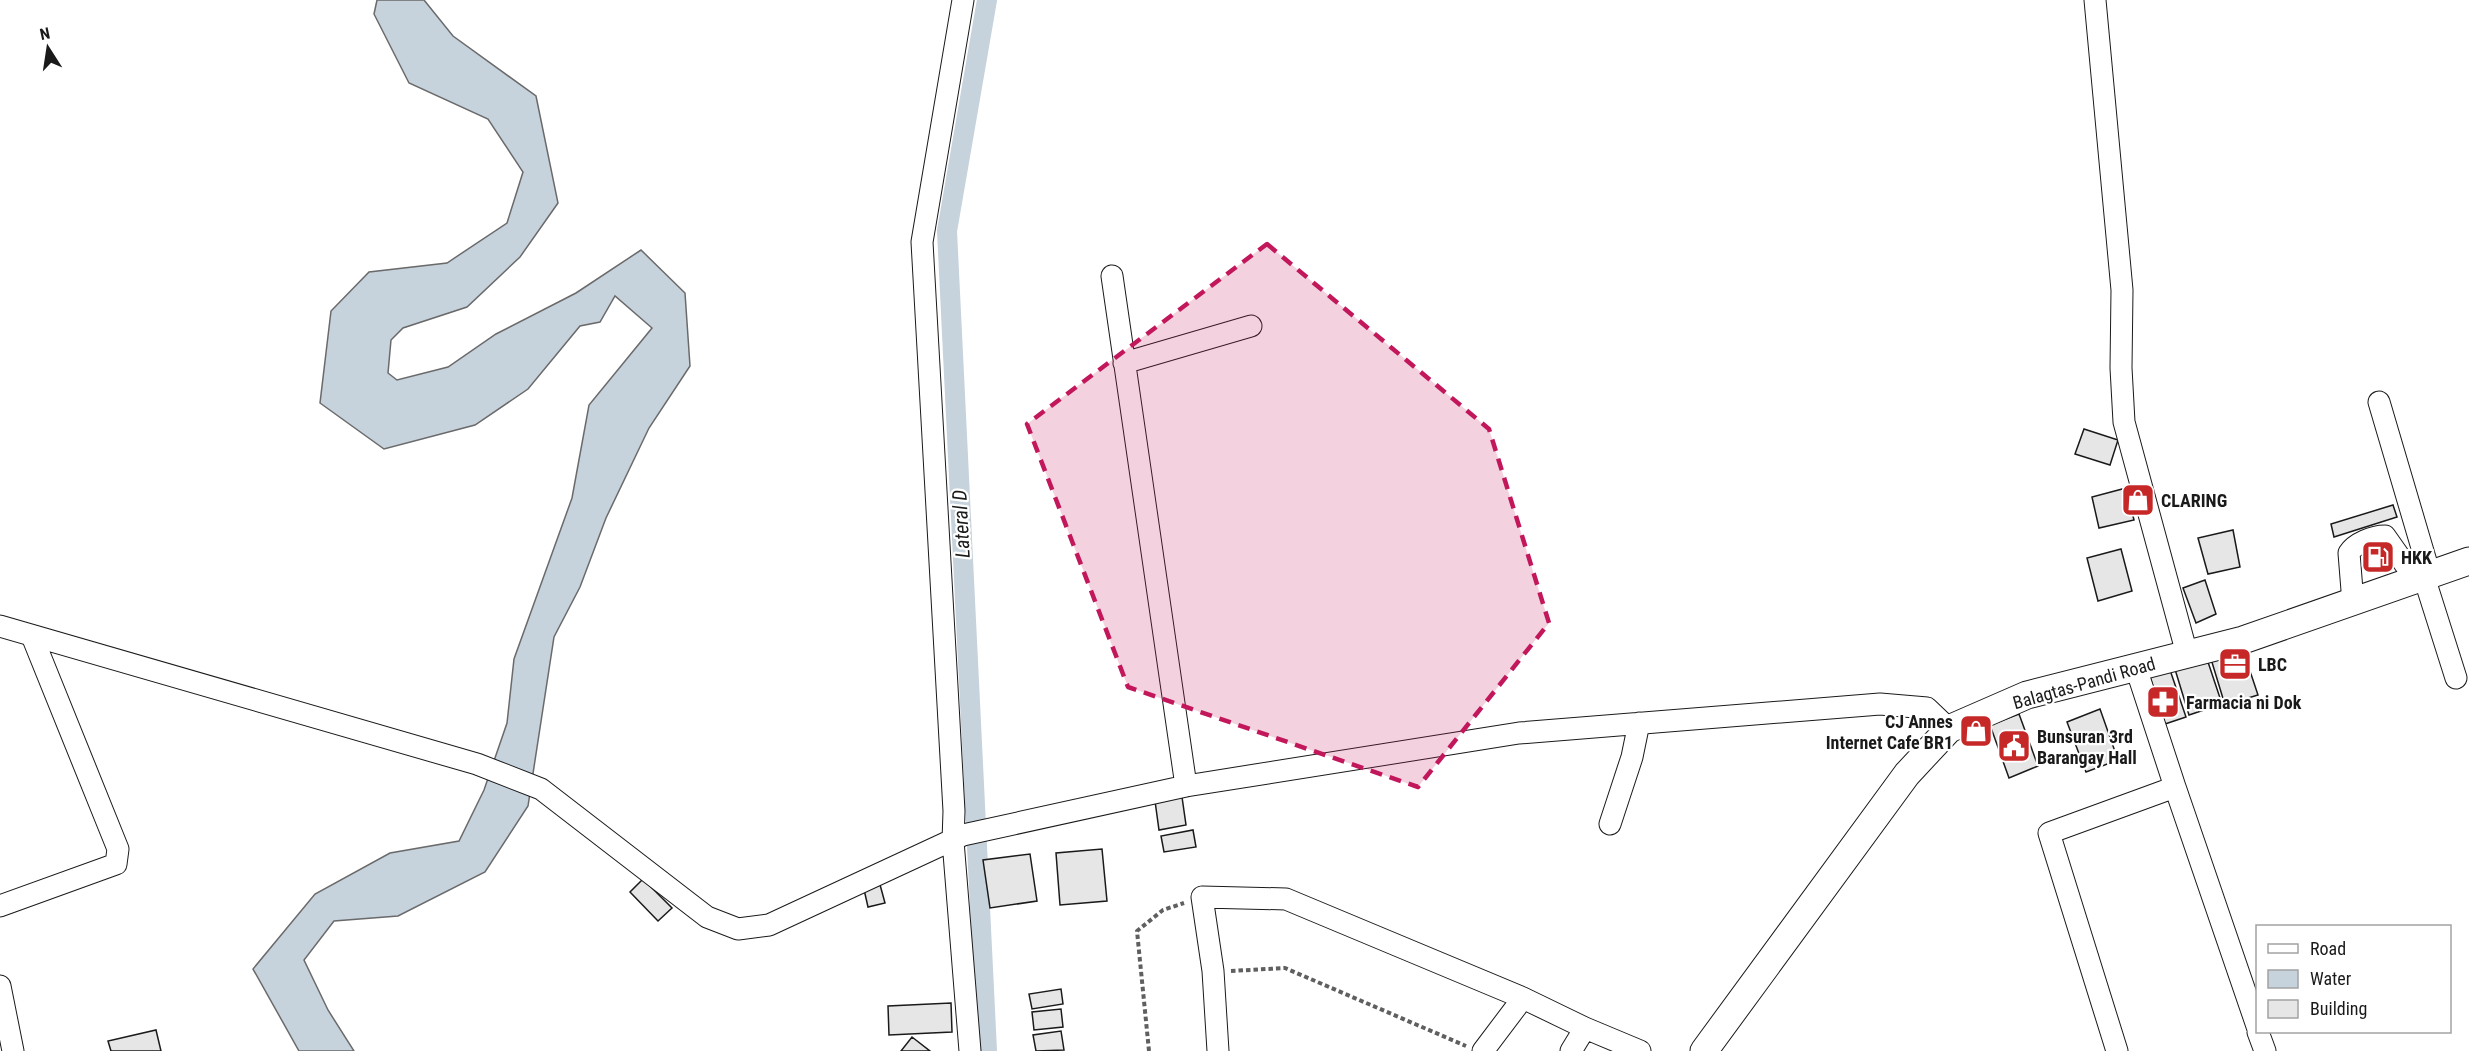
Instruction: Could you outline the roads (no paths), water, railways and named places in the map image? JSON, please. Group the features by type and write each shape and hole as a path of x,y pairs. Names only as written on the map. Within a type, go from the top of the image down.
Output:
{"main road":[{"name":"Balagtas-Pandi Road","path":"1704,1051 1887,800 1949,729 2027,695 2243,640 2469,561"}],"street":[{"path":"963,0 922,242 952,788 967,836 970,1051"},
{"path":"2095,0 2122,290 2121,368 2124,422 2187,654"},
{"path":"1112,276 1186,786"},
{"path":"1124,363 1251,326"},
{"path":"2379,402 2424,577 2456,678"},
{"path":"2354,603 2349,554 2352,548 2377,536 2385,536 2424,577"},
{"path":"0,626 477,764 541,789 707,916 738,928 769,925 967,836 1186,786 1519,733 1880,704 1927,708 1949,729"},
{"path":"0,906 116,864 118,860 118,849 32,636"},
{"path":"2136,668 2256,1024"},
{"path":"1610,824 1632,758 1639,723"},
{"path":"2117,1051 2049,832 2175,787"},
{"path":"1218,1051 1213,972 1202,897 1286,899 1523,998 1640,1051"},
{"path":"0,986 13,1051"},
{"path":"1483,1051 1523,998"},
{"path":"1571,1051 1585,1028"},
{"path":"2259,1033 2265,1051"}],"water":[{"path":"377,0 424,0 453,36 536,96 558,203 520,257 467,307 403,328 391,340 388,373 397,380 448,367 496,334 576,293 641,250 685,293 690,366 649,428 606,518 580,587 554,637 528,806 485,872 398,916 334,921 304,960 328,1010 354,1051 299,1051 253,969 315,894 390,853 459,841 484,790 507,723 514,659 572,498 589,405 652,328 615,296 600,322 580,326 528,389 475,425 384,449 320,403 331,311 369,272 447,263 507,223 523,172 488,119 409,83 374,14"}],"waterway":[{"name":"Lateral D","path":"987,0 947,231 987,1051"}],"place":[{"name":"CLARING","path":"2138,500"},
{"name":"HKK","path":"2378,557"},
{"name":"LBC","path":"2235,664"},
{"name":"Farmacia ni Dok","path":"2163,702"},
{"name":"CJ Annes Internet Cafe BR1","path":"1976,731"},
{"name":"Bunsuran 3rd Barangay Hall","path":"2014,746"}]}
